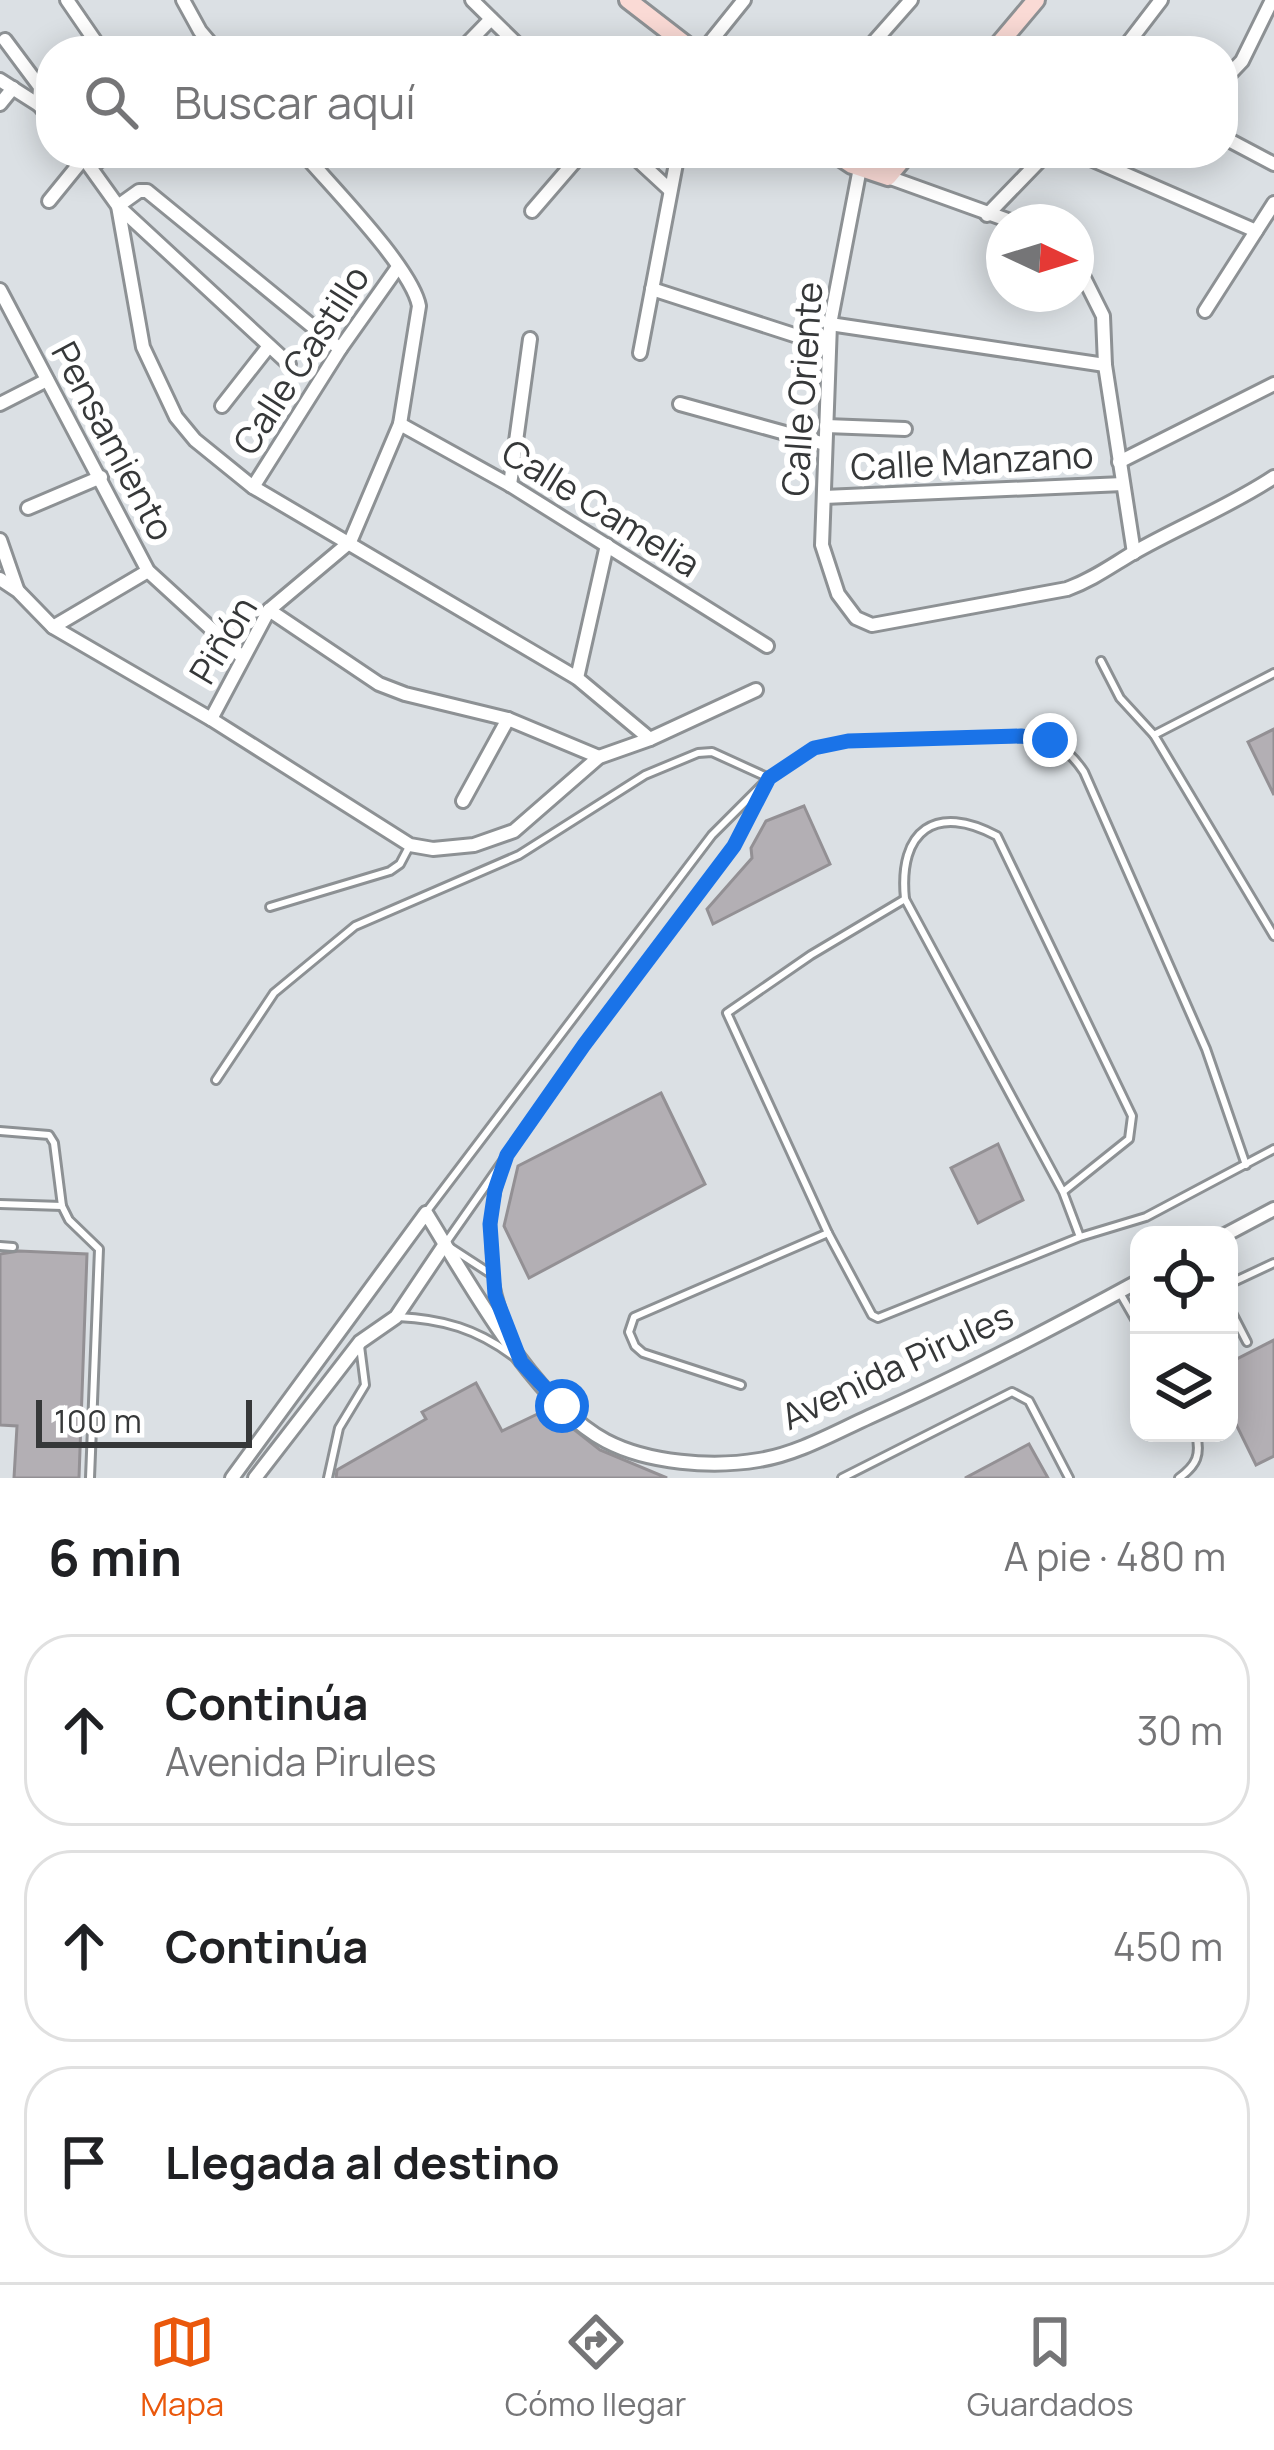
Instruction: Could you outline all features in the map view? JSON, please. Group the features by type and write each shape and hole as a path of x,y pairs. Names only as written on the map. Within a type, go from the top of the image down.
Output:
{"street":[{"path":"67,0 92,36"},
{"path":"183,0 204,36"},
{"path":"472,0 509,36"},
{"path":"628,0 678,36"},
{"path":"712,36 744,0"},
{"path":"879,36 911,0"},
{"path":"1006,36 1036,0"},
{"path":"1133,36 1161,0"},
{"path":"1238,65 1272,0"},
{"path":"475,36 491,19"},
{"path":"5,40 36,82"},
{"path":"0,104 6,84 36,103"},
{"path":"1238,145 1274,164"},
{"path":"49,201 77,168"},
{"path":"91,168 118,206 289,364"},
{"path":"316,168 398,267 417,294 419,306 400,424 350,542"},
{"path":"532,211 569,168"},
{"path":"646,168 670,190"},
{"path":"640,353 675,168"},
{"path":"860,168 986,215"},
{"name":"Calle Oriente","path":"860,168 828,346 822,545 838,594 856,618 872,625 1067,589 1093,580 1134,553"},
{"path":"887,178 895,168"},
{"path":"998,204 1032,168"},
{"path":"1112,168 1256,231"},
{"path":"118,206 139,190 147,191 340,349"},
{"path":"1205,311 1274,203"},
{"path":"118,206 143,347 158,384 194,440 253,487 578,678 650,740"},
{"name":"Calle Castillo","path":"253,487 398,267"},
{"path":"652,289 828,346"},
{"name":"Pensamiento","path":"0,291 148,571 242,657"},
{"path":"1094,298 1103,316 1105,365 1134,553 1274,478"},
{"path":"830,324 1105,365"},
{"path":"510,485 530,339"},
{"path":"223,406 269,346"},
{"path":"0,404 47,380"},
{"name":"Calle Manzano","path":"1119,461 1274,384"},
{"path":"680,404 825,444"},
{"name":"Calle Camelia","path":"400,424 510,485 767,646"},
{"path":"826,426 905,429"},
{"path":"28,508 101,477"},
{"name":"Calle Manzano","path":"824,497 1123,484"},
{"path":"0,539 18,590"},
{"name":"Piñón","path":"208,717 269,610 350,542"},
{"path":"578,678 607,545"},
{"path":"53,628 148,571"},
{"path":"0,580 18,590 53,628 208,717 410,845 433,849 474,845 514,831 599,757 650,740 756,690"},
{"path":"269,610 379,684 508,719 599,757"},
{"path":"463,800 508,719"},
{"path":"1238,1228 1274,1209"},
{"path":"232,1478 425,1213"},
{"name":"Avenida Pirules","path":"425,1213 521,1362 562,1406 605,1441 659,1458 713,1463 760,1460 802,1447 1130,1286"},
{"path":"256,1478 360,1342 396,1317 445,1244"},
{"path":"292,1401 305,1412"}],"lane":[{"path":"1101,661 1120,698 1154,735 1274,936"},
{"path":"1154,735 1274,673"},
{"path":"425,1213 712,835 769,778 814,748 848,741 1021,736 1050,740 1071,752 1206,1049 1246,1165"},
{"path":"216,1080 274,993 355,926 519,855 645,775 698,753 712,752 769,778"},
{"path":"491,1274 445,1244 584,1045 734,846 769,778"},
{"path":"1064,1192 1130,1139 1132,1116 997,836 970,822 946,822 925,830 908,847 902,869 905,899 1064,1192 1080,1237"},
{"path":"270,907 390,871 400,864 410,845"},
{"path":"905,899 727,1013 828,1233 872,1315 878,1318 1080,1237 1147,1217 1274,1149"},
{"path":"0,1131 49,1135 68,1220 100,1252 89,1478"},
{"path":"507,1155 490,1224 491,1274 521,1362"},
{"path":"0,1204 62,1206"},
{"path":"741,1385 643,1353 628,1331 634,1317 828,1233"},
{"path":"0,1246 13,1247"},
{"path":"1238,1279 1274,1263"},
{"path":"1120,1292 1130,1310"},
{"path":"396,1317 448,1322 484,1335 521,1362"},
{"path":"1238,1324 1247,1342"},
{"path":"328,1478 339,1428 365,1385 360,1342"},
{"path":"842,1478 1012,1392 1029,1401 1070,1478"},
{"path":"1179,1478 1192,1469 1198,1456 1197,1442"}],"building":[{"path":"1274,729 1274,795 1248,742"},
{"path":"804,806 830,864 713,924 707,909 752,858 751,848 766,821"},
{"path":"661,1093 705,1184 529,1278 504,1226 518,1166"},
{"path":"998,1144 1023,1200 978,1223 951,1168"},
{"path":"0,1254 87,1254 79,1478 14,1478 17,1426 0,1425"},
{"path":"1274,1340 1274,1456 1256,1465 1238,1428 1238,1358"},
{"path":"476,1383 502,1431 548,1409 600,1450 667,1478 336,1478 337,1470 426,1419 422,1412"},
{"path":"1029,1444 1048,1478 965,1478"}],"route":[{"path":"562,1406 521,1362 495,1295 490,1224 495,1190 507,1155 734,846 769,778 814,748 848,741 1021,736 1050,740"}]}
